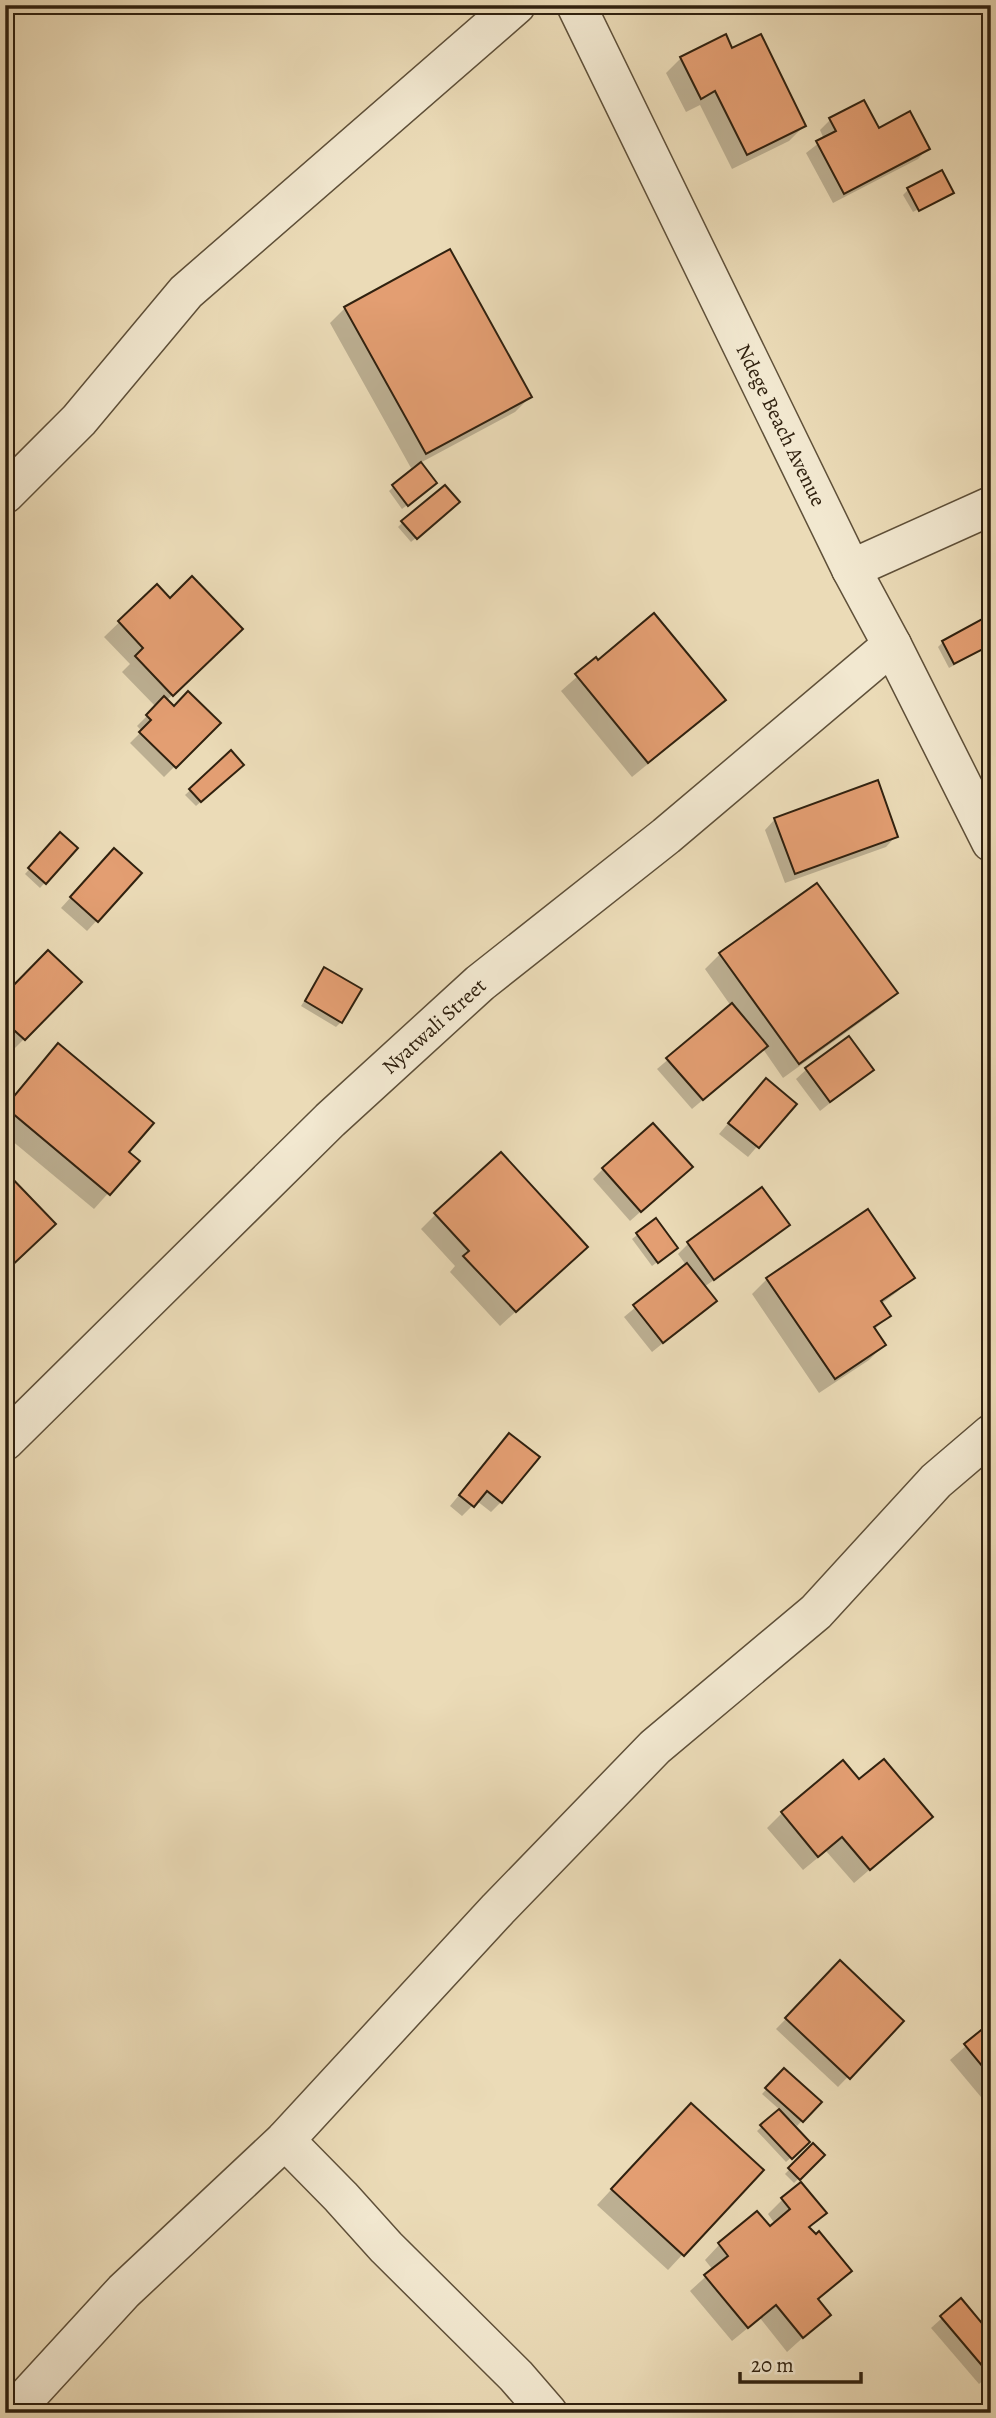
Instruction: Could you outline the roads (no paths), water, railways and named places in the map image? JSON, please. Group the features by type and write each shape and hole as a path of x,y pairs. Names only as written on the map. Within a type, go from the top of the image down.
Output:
{"street":[{"path":"5,494 79,420 186,292 516,5"},
{"name":"Ndege Beach Avenue","path":"576,5 851,569 991,842"},
{"path":"851,569 991,506"},
{"name":"Nyatwali Street","path":"5,1441 330,1121 480,983 755,763 892,645"},
{"path":"12,2413 124,2291 285,2140 498,1909 655,1748 816,1612 936,1481 991,1434"},
{"path":"285,2140 386,2247 516,2376 548,2413"}]}
